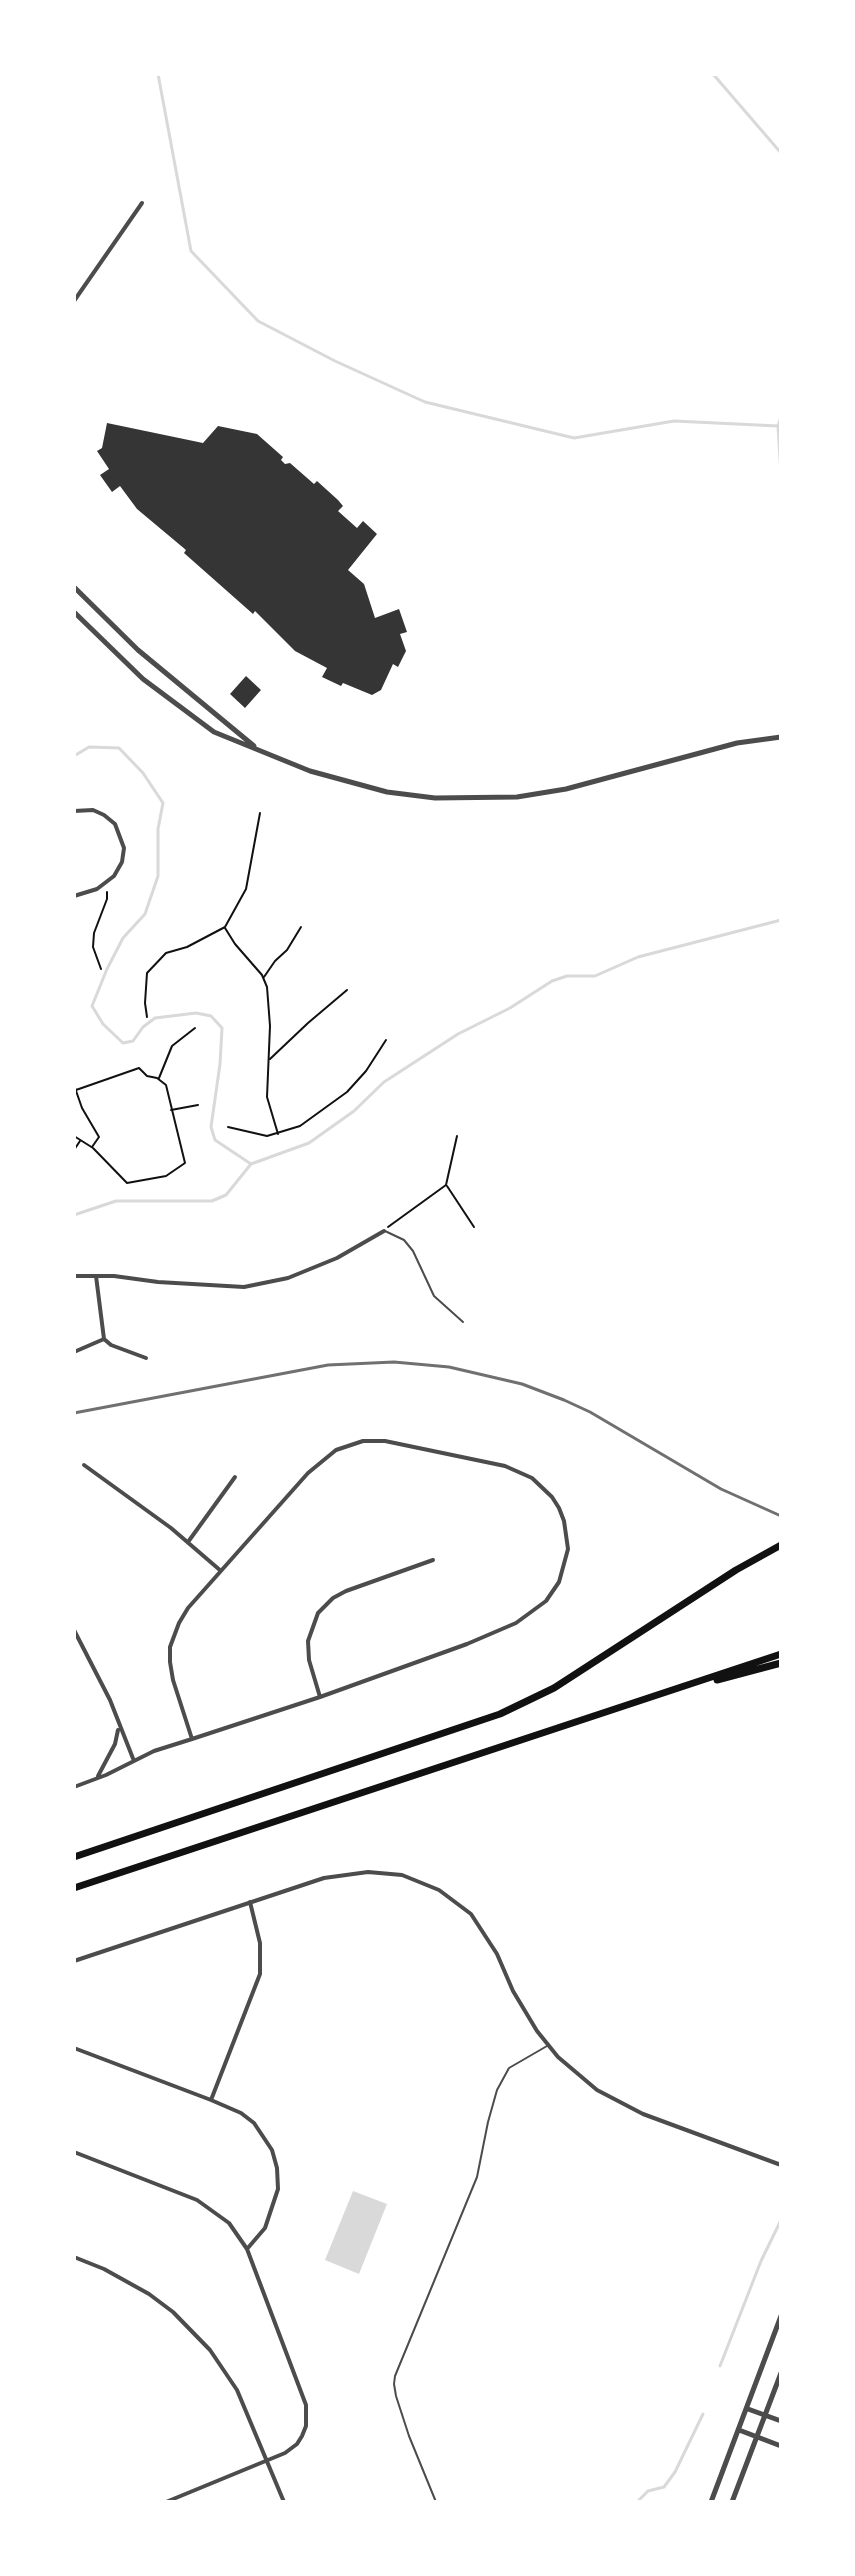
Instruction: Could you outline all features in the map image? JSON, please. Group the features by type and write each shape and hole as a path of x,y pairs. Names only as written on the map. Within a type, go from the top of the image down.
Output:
{"highway":[{"path":"74,1857 500,1714 554,1688 736,1570 781,1545"},
{"path":"74,1888 781,1654"},
{"path":"658,1695 781,1663"}],"street":[{"path":"74,301 142,203"},
{"path":"74,587 138,650 258,750"},
{"path":"74,612 143,679 214,732 350,784 435,798 517,797 566,789 737,743 781,737"},
{"path":"74,811 93,810 104,815 119,832 124,848 119,870 106,883 74,896"},
{"path":"74,1276 244,1287 288,1278 337,1258 384,1231"},
{"path":"96,1276 104,1339 111,1345 146,1358"},
{"path":"74,1352 104,1339"},
{"path":"74,1787 154,1751 192,1739 320,1697 467,1644 536,1611 553,1592 566,1564 564,1521 552,1497 532,1478 505,1466 385,1441 350,1444 336,1450 308,1473 188,1608 179,1623 170,1647 173,1680 192,1739"},
{"path":"84,1465 188,1542 221,1571"},
{"path":"188,1542 235,1477"},
{"path":"320,1697 308,1651 309,1632 318,1613 333,1598 346,1591 433,1560"},
{"path":"74,1630 110,1700 118,1727 134,1761"},
{"path":"97,1778 115,1744 118,1727"},
{"path":"74,1961 324,1878 368,1872 402,1875 439,1890 471,1914 483,1929 525,2013 548,2046 577,2075 619,2103 781,2165"},
{"path":"211,2100 260,1974 260,1943 250,1902"},
{"path":"74,2048 211,2100 241,2113 254,2123 272,2150 278,2189 265,2228 247,2249"},
{"path":"74,2152 197,2200 229,2223 247,2249 308,2414 297,2444 267,2461 166,2502"},
{"path":"74,2257 126,2279 173,2312 192,2330 222,2365 237,2390 284,2502"},
{"path":"711,2502 781,2316"},
{"path":"732,2502 781,2373"},
{"path":"748,2409 781,2421"},
{"path":"739,2430 781,2446"}],"lane":[{"path":"384,1231 404,1240 413,1251 434,1296 463,1322"},
{"path":"436,2502 409,2436 396,2396 395,2376 477,2177 497,2090 509,2068 548,2046"}],"path":[{"path":"147,1017 147,973 166,953 187,947 225,927 246,889 260,813"},
{"path":"101,969 93,947 94,933 107,899 106,883"},
{"path":"225,927 267,987 270,1026 267,1097 278,1134"},
{"path":"263,978 287,950 301,927"},
{"path":"270,1060 347,990"},
{"path":"158,1079 172,1046 195,1028"},
{"path":"228,1127 267,1136 307,1122 347,1092 366,1071 386,1040"},
{"path":"74,1136 92,1147 127,1183 166,1176 185,1163 166,1085 158,1079 147,1076 139,1068 76,1090"},
{"path":"74,1085 82,1108 99,1137 92,1147"},
{"path":"170,1110 198,1105"},
{"path":"384,1231 420,1201 446,1185 457,1136"},
{"path":"74,1150 81,1140"},
{"path":"446,1185 474,1227"}],"shaded area":[{"path":"353,2191 387,2204 359,2274 325,2260"}],"building":[{"path":"107,423 203,443 218,426 257,434 283,457 281,460 285,464 290,463 314,484 317,481 338,500 343,506 338,511 357,528 363,521 377,534 348,570 364,584 375,618 399,609 407,632 400,634 406,651 398,667 393,664 381,690 372,695 322,677 327,668 295,651 255,611 253,614 184,553 186,550 137,509 120,486 112,492 100,475 109,469 97,451 102,448"},
{"path":"246,676 261,690 245,708 230,694"}],"waterway":[{"path":"158,74 191,251 258,321 425,402 574,438 674,421 778,426"},
{"path":"713,74 781,153"},
{"path":"781,417 778,426 781,474"},
{"path":"74,756 89,747 119,748 143,773 163,803 158,829 158,876 145,914 123,938 92,1006 103,1024 123,1043 133,1041 143,1027 155,1018 196,1013 211,1016 222,1028 211,1127 215,1140 251,1164"},
{"path":"74,1215 116,1201 212,1201 226,1195 251,1164 309,1143 354,1111 384,1082 458,1034 510,1008 552,981 567,976 595,976 638,957 781,920"},
{"path":"720,2366 761,2261 781,2220"},
{"path":"637,2502 648,2491 664,2487 675,2472 703,2414"}],"railway":[{"path":"74,1413 328,1365 394,1362 449,1367 522,1384 564,1400 721,1489 781,1516"}]}
